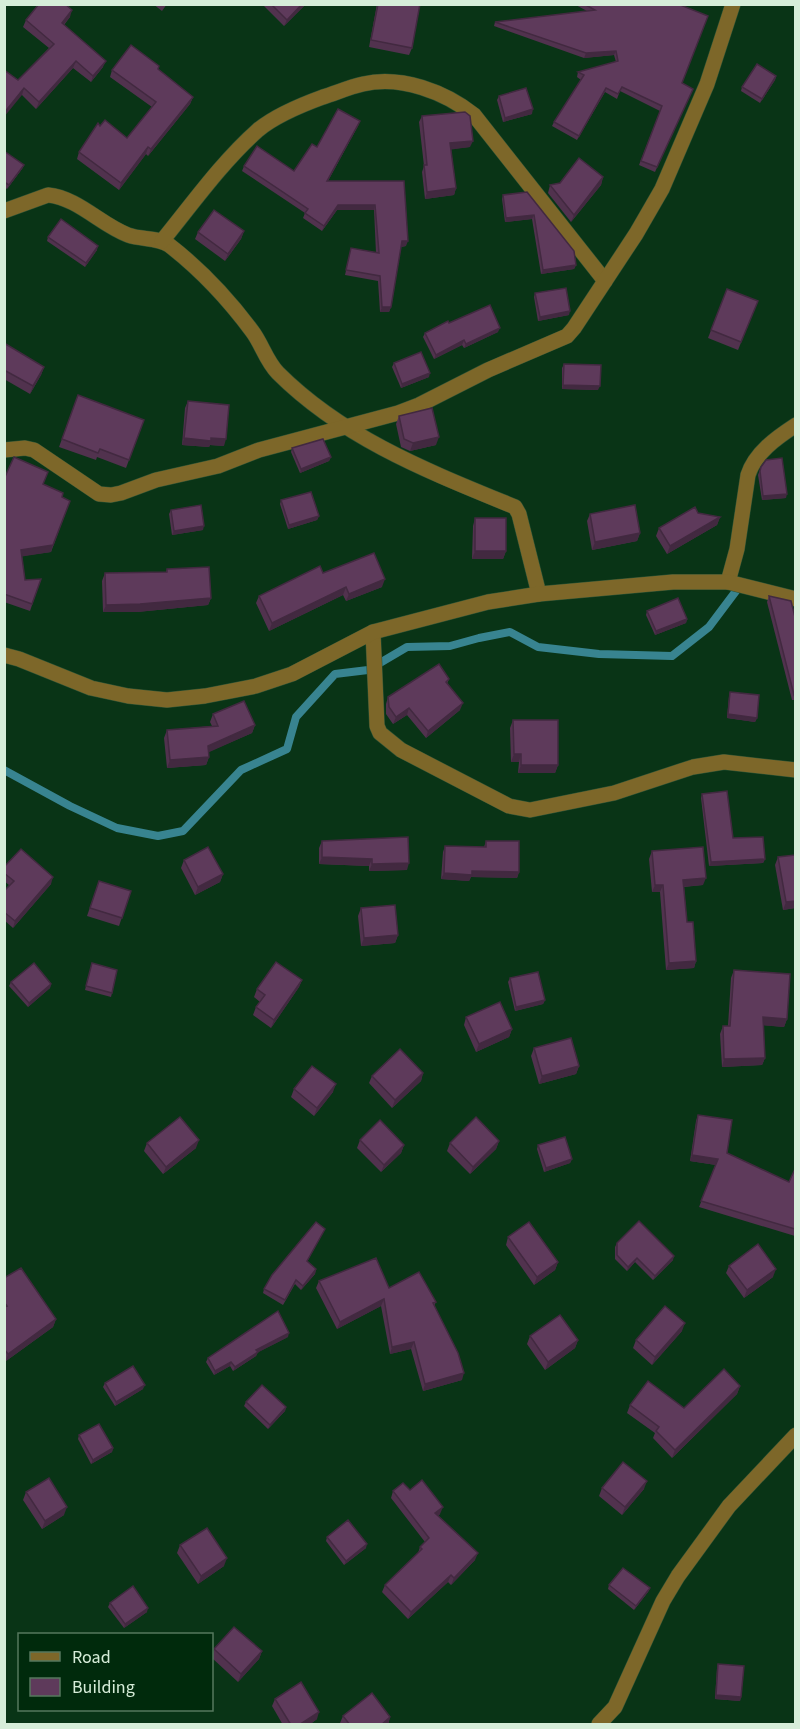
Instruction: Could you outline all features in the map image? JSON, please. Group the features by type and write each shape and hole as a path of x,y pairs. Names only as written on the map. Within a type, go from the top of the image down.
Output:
{"street":[{"path":"4,450 26,448 34,450 99,494 121,493 156,480 218,466 259,450 398,413 419,405 488,370 567,336 636,234 671,170 706,84 733,4"},
{"path":"162,241 227,160 260,128 301,105 364,84 390,83 417,86 441,94 474,115 605,281"},
{"path":"4,211 48,195 55,196 128,235 162,241 177,251 225,298 253,332 276,371 319,410 360,437 429,471 515,507 519,514 539,594"},
{"path":"728,582 738,549 748,475 752,463 777,437 795,425"},
{"path":"4,655 19,658 91,688 128,696 167,700 205,696 256,686 283,677 374,632 488,602 539,594 673,582 728,582 795,599"},
{"path":"374,632 377,726 381,733 401,750 520,810 614,793 693,767 724,762 795,770"},
{"path":"599,1725 615,1707 663,1601 678,1576 729,1506 795,1435"}],"building":[{"path":"39,4 65,4 72,10 62,23 106,61 93,76 76,61 39,102 24,88 4,113 4,70 18,80 54,44 26,20"},
{"path":"271,4 302,4 287,20"},
{"path":"378,4 420,4 412,48 371,40"},
{"path":"584,4 678,4 708,16 682,83 693,89 657,167 641,161 662,106 622,87 618,94 606,88 579,136 554,122 584,75 578,72 618,61 616,51 586,53 495,22 595,10"},
{"path":"131,45 159,66 158,69 193,97 151,149 148,147 121,183 79,152 98,123 100,126 105,120 127,138 156,102 112,70"},
{"path":"757,64 776,76 762,99 742,87"},
{"path":"526,88 533,109 505,118 499,96"},
{"path":"338,109 360,121 327,181 404,181 408,241 402,241 391,307 382,307 380,276 346,270 351,248 379,253 375,205 338,205 324,226 305,213 308,209 244,166 257,146 294,171 312,144 317,147"},
{"path":"465,112 470,116 473,141 450,143 456,188 427,192 422,116"},
{"path":"4,151 24,165 9,185 4,182"},
{"path":"579,158 603,177 574,215 550,185 560,183"},
{"path":"527,192 574,251 576,265 543,270 534,215 506,218 503,195"},
{"path":"214,210 244,231 228,254 198,232"},
{"path":"61,219 98,246 86,263 48,237"},
{"path":"566,288 570,311 540,317 535,293"},
{"path":"727,289 758,301 741,342 711,330"},
{"path":"490,305 500,328 466,344 464,340 436,355 425,333 448,321 449,323"},
{"path":"4,343 44,367 33,386 4,370"},
{"path":"421,352 430,373 402,384 394,363"},
{"path":"564,364 601,365 600,386 563,385"},
{"path":"78,395 144,420 129,460 100,449 98,453 62,439"},
{"path":"188,401 229,405 226,439 211,438 211,441 184,438"},
{"path":"432,408 439,437 413,443 404,439 399,416"},
{"path":"323,439 331,457 301,469 292,448"},
{"path":"14,457 48,472 43,484 63,493 62,497 70,501 53,545 21,550 25,580 41,579 32,604 4,594 4,479"},
{"path":"782,458 787,494 763,496 761,467 766,460"},
{"path":"311,492 319,516 289,525 281,500"},
{"path":"201,505 204,526 174,531 171,510"},
{"path":"635,505 640,533 595,542 590,514"},
{"path":"695,507 698,513 720,517 670,546 659,528"},
{"path":"475,518 506,518 506,551 475,551"},
{"path":"374,553 385,579 349,594 346,587 272,623 259,596 320,566 323,573"},
{"path":"209,567 211,598 106,605 105,573 167,572 167,569"},
{"path":"769,596 791,601 795,617 794,695"},
{"path":"678,598 687,619 656,631 647,611"},
{"path":"439,664 449,679 446,682 463,703 428,731 409,708 396,717 389,707 388,697"},
{"path":"730,692 759,695 757,718 728,714"},
{"path":"244,701 255,725 208,746 209,757 170,760 167,730 218,726 213,714"},
{"path":"513,720 558,720 558,765 521,765 521,754 514,754"},
{"path":"727,791 733,838 763,837 765,859 711,862 702,794"},
{"path":"408,837 409,863 372,864 372,859 322,857 322,841"},
{"path":"486,841 519,841 519,872 472,871 472,875 444,873 445,846 486,847"},
{"path":"208,847 223,874 198,887 184,860"},
{"path":"703,847 706,878 683,880 687,922 693,922 696,961 669,963 663,885 655,885 652,851"},
{"path":"21,849 53,877 15,921 4,912 4,891 14,881 4,873 4,867"},
{"path":"795,855 795,901 786,902 778,857"},
{"path":"99,881 131,891 122,918 90,908"},
{"path":"395,905 398,935 364,938 361,908"},
{"path":"276,962 302,980 274,1020 256,1007 265,995 257,989"},
{"path":"34,963 51,984 29,1003 11,982"},
{"path":"92,963 117,970 112,993 86,986"},
{"path":"734,970 790,974 787,1019 763,1017 765,1058 724,1059 723,1026 730,1026"},
{"path":"538,972 545,1000 516,1007 510,978"},
{"path":"500,1002 512,1029 479,1044 466,1017"},
{"path":"571,1038 579,1066 542,1076 534,1048"},
{"path":"400,1049 423,1073 395,1100 372,1076"},
{"path":"312,1066 336,1084 317,1108 294,1089"},
{"path":"698,1115 732,1120 727,1153 789,1182 795,1169 795,1229 701,1201 718,1159 692,1155"},
{"path":"180,1117 199,1140 166,1167 147,1143"},
{"path":"476,1117 499,1141 473,1167 450,1143"},
{"path":"380,1120 404,1145 384,1165 360,1140"},
{"path":"565,1137 572,1159 546,1168 538,1145"},
{"path":"639,1221 674,1256 655,1276 637,1258 628,1267 617,1255 617,1243"},
{"path":"316,1222 325,1229 307,1261 316,1269 303,1286 296,1280 285,1300 264,1289 272,1275"},
{"path":"529,1222 558,1262 537,1277 508,1237"},
{"path":"758,1244 776,1269 747,1290 729,1266"},
{"path":"376,1258 389,1288 419,1272 436,1302 433,1303 458,1353 464,1373 425,1384 414,1342 392,1347 384,1299 340,1322 319,1281"},
{"path":"21,1268 56,1319 8,1354 4,1349 4,1307 7,1306 4,1302 4,1278"},
{"path":"665,1306 685,1323 655,1357 636,1340"},
{"path":"278,1311 289,1333 256,1350 258,1352 235,1367 231,1362 215,1371 208,1358"},
{"path":"560,1315 578,1340 548,1362 530,1336"},
{"path":"133,1366 145,1385 116,1402 105,1383"},
{"path":"724,1369 740,1386 675,1450 656,1431 659,1427 630,1405 648,1381 684,1408"},
{"path":"262,1385 286,1407 270,1425 246,1402"},
{"path":"99,1424 113,1448 93,1460 79,1435"},
{"path":"623,1462 647,1481 625,1507 602,1488"},
{"path":"49,1478 67,1507 45,1521 26,1492"},
{"path":"422,1480 443,1507 435,1513 478,1553 454,1578 451,1575 411,1612 385,1585 422,1549 420,1547 429,1538 393,1491 403,1483 410,1490"},
{"path":"348,1520 367,1544 346,1561 327,1537"},
{"path":"207,1528 227,1558 201,1576 180,1545"},
{"path":"623,1568 650,1588 636,1606 609,1585"},
{"path":"133,1586 148,1608 125,1624 110,1603"},
{"path":"234,1627 262,1651 241,1674 214,1649"},
{"path":"718,1664 744,1666 741,1697 716,1695"},
{"path":"301,1682 319,1712 299,1725 291,1725 275,1699"},
{"path":"372,1693 390,1717 381,1725 350,1725 343,1716"}],"waterway":[{"path":"4,770 70,806 117,828 158,836 183,831 241,770 287,749 296,717 335,674 368,670 407,647 450,646 510,632 538,647 599,654 672,656 709,627 739,587"}]}
